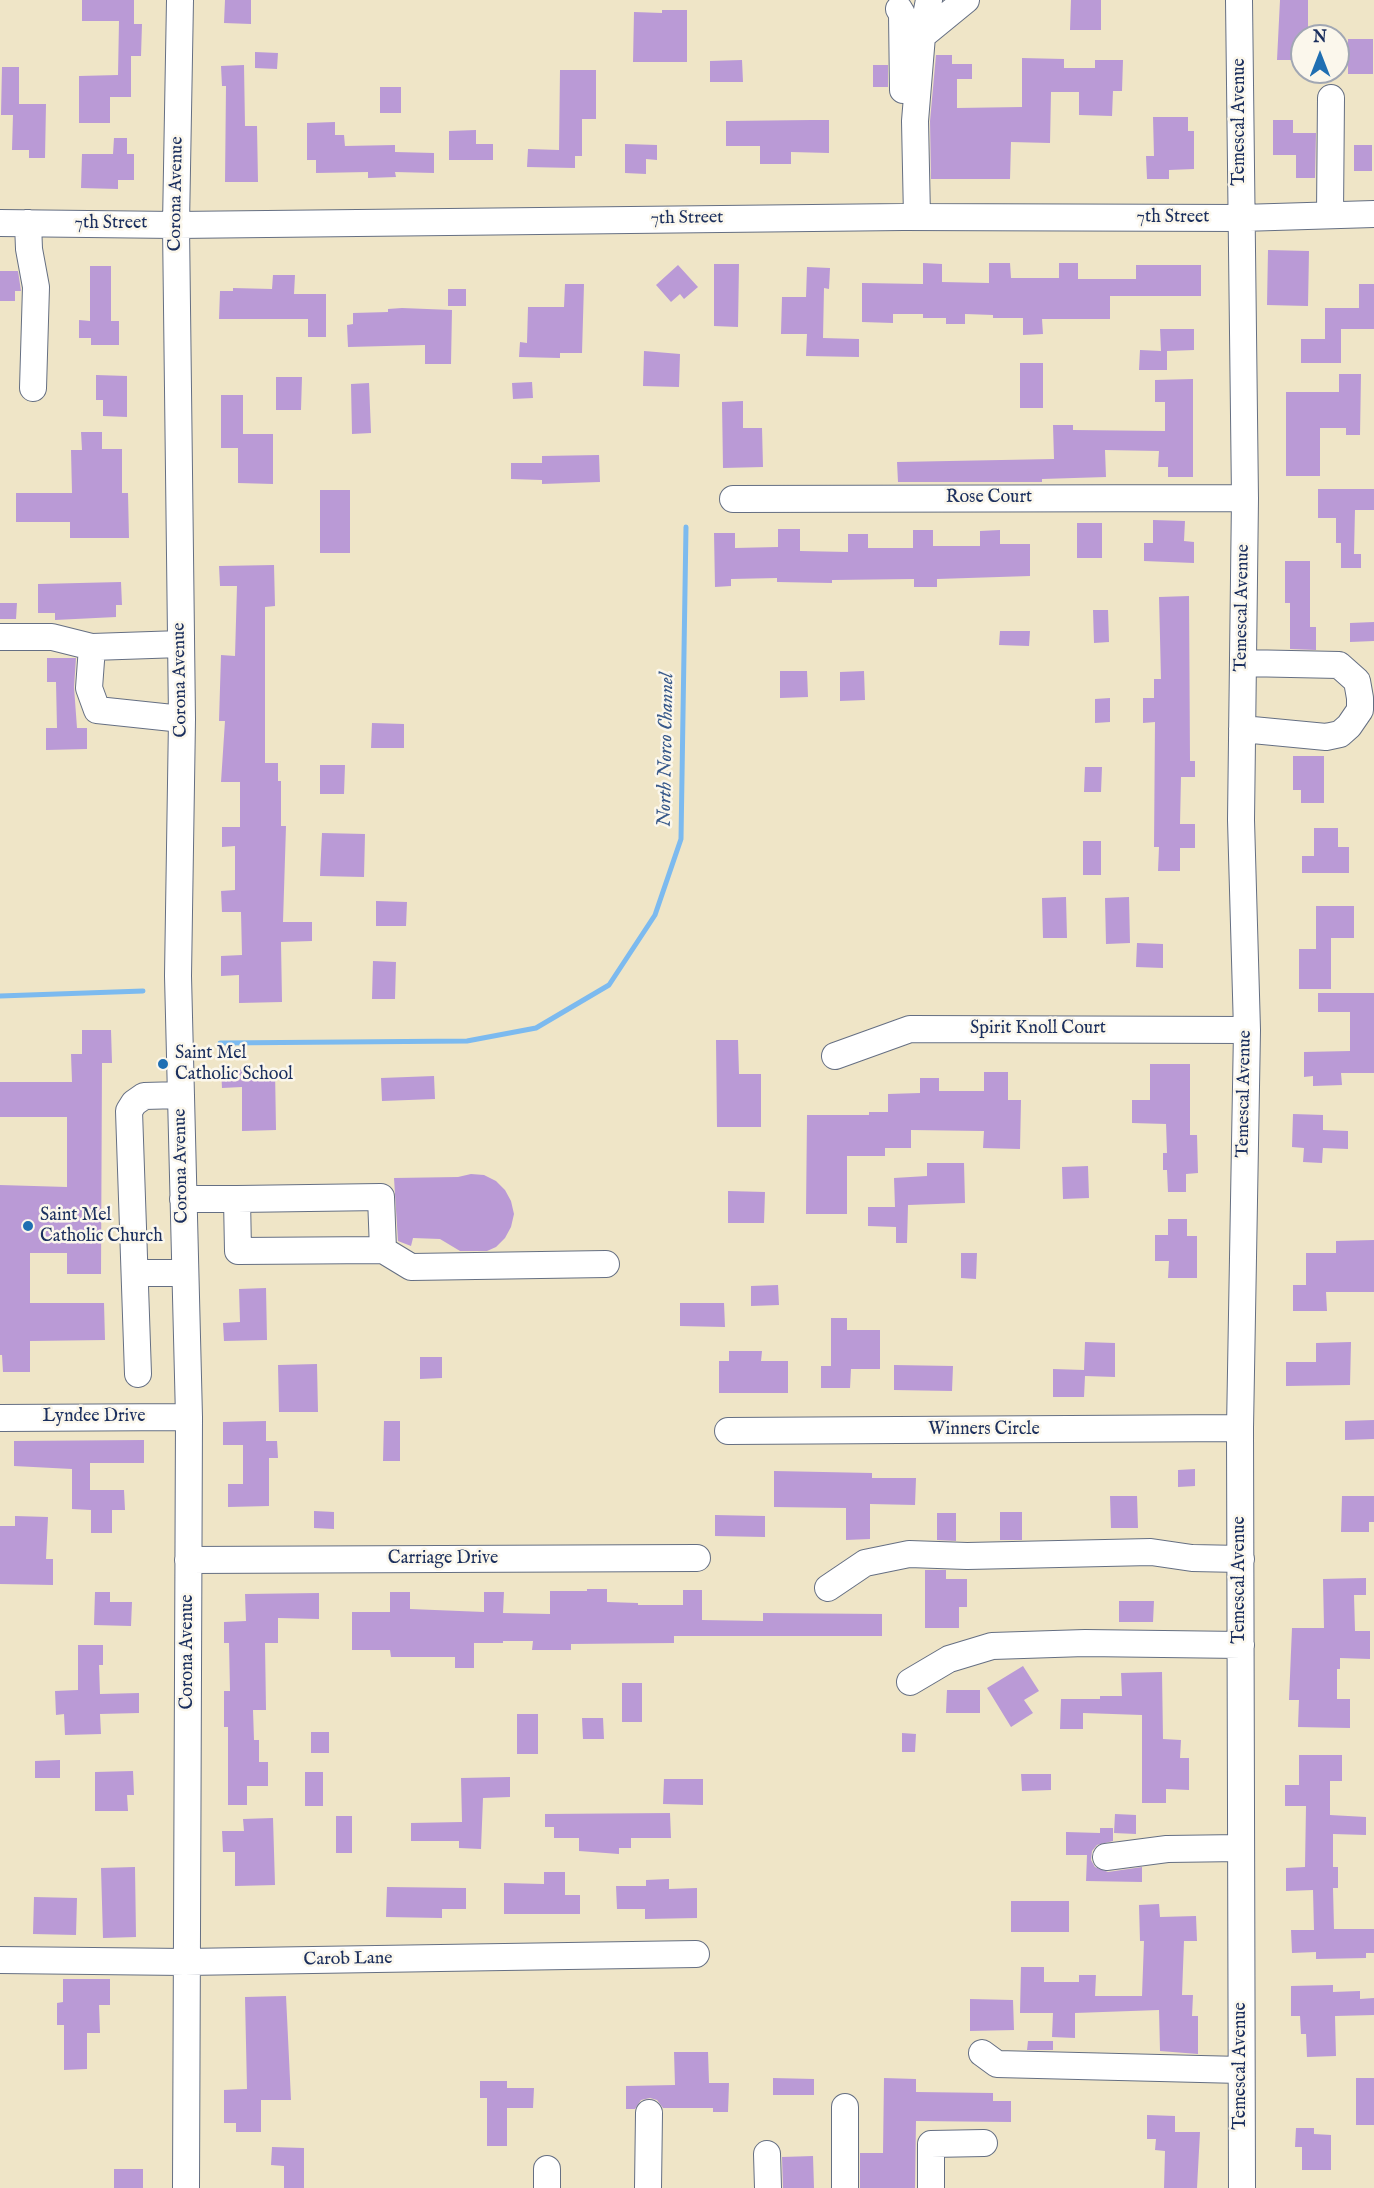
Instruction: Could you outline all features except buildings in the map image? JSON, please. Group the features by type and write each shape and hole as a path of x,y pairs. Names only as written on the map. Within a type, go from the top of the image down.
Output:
{"street":[{"name":"Corona Avenue","path":"180,0 176,225 182,719 178,976 189,1417 185,1962 186,2188"},
{"path":"910,217 922,36 929,0"},
{"path":"922,36 966,0"},
{"name":"Temescal Avenue","path":"1239,0 1245,498 1241,820 1247,1030 1240,1428 1242,2188"},
{"path":"899,9 902,14 910,217"},
{"path":"1330,213 1331,98"},
{"name":"7th Street","path":"0,223 176,225 910,217 1241,218 1330,213 1374,214"},
{"path":"28,223 29,249 36,287 33,388"},
{"name":"Rose Court","path":"733,499 1245,498"},
{"path":"0,637 52,637 92,647 181,644"},
{"path":"92,647 89,688 98,710 182,719"},
{"path":"1242,729 1326,737 1340,734 1360,710 1357,681 1339,665 1243,663"},
{"name":"Spirit Knoll Court","path":"835,1056 910,1029 1247,1030"},
{"path":"138,1374 129,1112 134,1103 144,1096 181,1095"},
{"path":"183,1199 381,1197 383,1250"},
{"path":"237,1199 238,1251 383,1250 411,1267 606,1264"},
{"path":"135,1274 185,1273"},
{"name":"Lyndee Drive","path":"0,1418 189,1417"},
{"name":"Winners Circle","path":"728,1431 1240,1428"},
{"path":"828,1588 865,1563 909,1554 967,1556 1151,1552 1192,1558 1240,1559"},
{"name":"Carriage Drive","path":"188,1560 697,1558"},
{"path":"910,1682 949,1659 992,1646 1085,1643 1240,1645"},
{"path":"1106,1857 1167,1849 1240,1848"},
{"name":"Carob Lane","path":"0,1960 185,1962 696,1954"},
{"path":"982,2053 997,2064 1241,2070"},
{"path":"845,2107 845,2188"},
{"path":"648,2188 649,2113"},
{"path":"931,2188 931,2144 984,2143"},
{"path":"767,2154 768,2188"}],"waterway":[{"name":"North Norco Channel","path":"220,1043 467,1041 536,1028 609,985 655,915 681,839 686,527"},
{"name":"North Norco Channel","path":"0,996 143,991"}],"place":[{"name":"Saint Mel Catholic School","path":"163,1064"},
{"name":"Saint Mel Catholic Church","path":"28,1226"}]}
